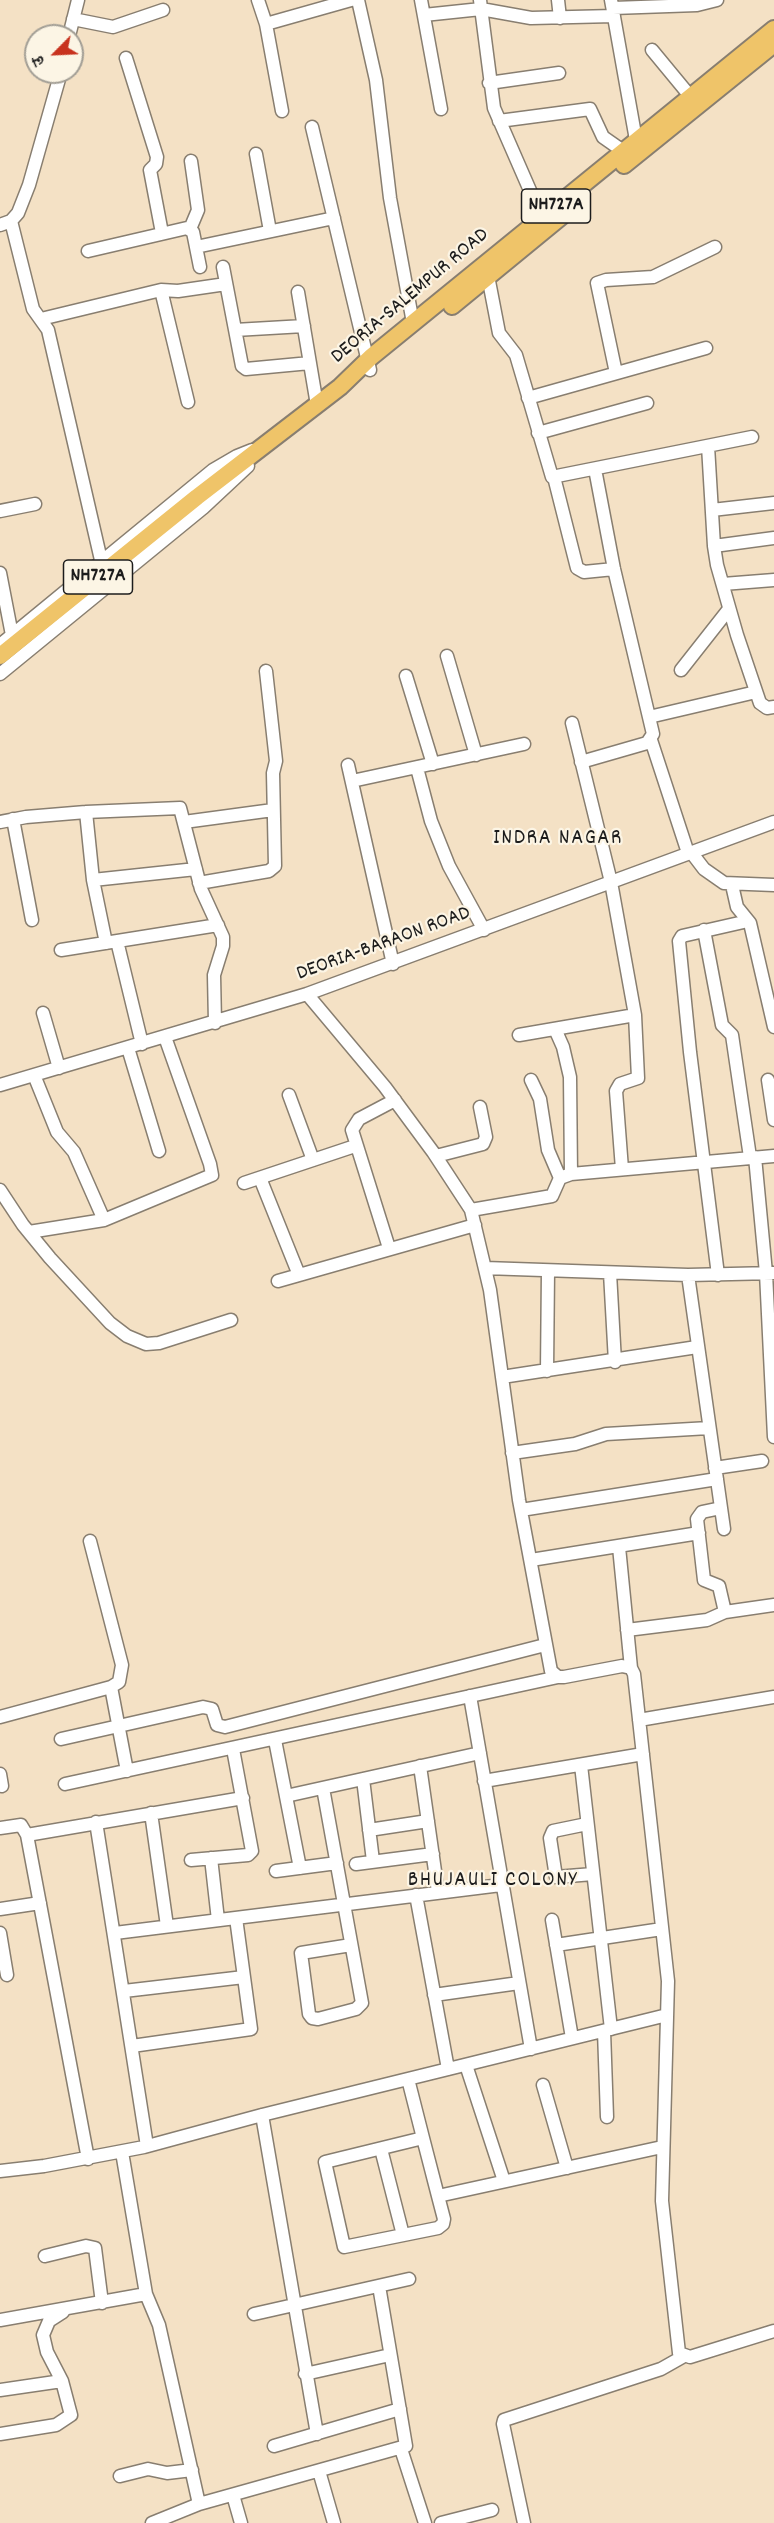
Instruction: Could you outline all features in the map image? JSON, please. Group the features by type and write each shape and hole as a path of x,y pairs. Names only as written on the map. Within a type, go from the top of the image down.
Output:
{"highway":[{"name":"DEORIA-SALEMPUR ROAD","path":"368,365 412,323 774,28"},
{"name":"DEORIA-SALEMPUR ROAD","path":"317,405 489,276 774,44"},
{"name":"NH727A","path":"0,656 196,497 317,405"}],"street":[{"path":"72,24 78,0"},
{"path":"258,0 266,24 282,111"},
{"path":"266,24 351,0"},
{"path":"358,0 376,80 390,198 412,323"},
{"path":"421,0 441,109"},
{"path":"558,0 560,18"},
{"path":"423,15 480,5 531,18 560,18 613,8 717,0"},
{"path":"480,5 489,83 499,121 542,218"},
{"path":"613,8 636,140"},
{"path":"73,19 113,27 163,10"},
{"path":"652,50 690,96"},
{"path":"126,58 157,157 156,164 150,170 162,233"},
{"path":"489,83 559,73"},
{"path":"57,84 29,185 18,213 5,223 33,309 48,330 101,560"},
{"path":"499,121 590,109 603,137 623,151"},
{"path":"312,127 368,365"},
{"path":"256,154 270,231"},
{"path":"191,161 198,210 190,229 200,267"},
{"path":"196,247 334,218"},
{"path":"88,251 162,233 190,229"},
{"path":"616,373 597,283 606,280 653,277 715,247"},
{"path":"223,267 244,368 310,363"},
{"path":"489,276 499,333 514,350 549,473 554,477 577,568 584,572 614,569"},
{"path":"41,319 161,290 177,291 226,284"},
{"path":"161,290 189,402"},
{"path":"298,292 317,405"},
{"path":"236,330 304,326"},
{"path":"528,398 706,348"},
{"path":"538,433 647,402"},
{"path":"554,477 752,437"},
{"path":"708,446 714,546 729,609 756,692 763,706 774,707"},
{"path":"0,645 213,470 237,456 260,447"},
{"path":"0,674 202,508 244,470 260,447"},
{"path":"595,469 614,569 653,734 651,740 689,852 714,878 732,885 774,885"},
{"path":"712,510 774,503"},
{"path":"0,511 35,504"},
{"path":"714,546 774,538"},
{"path":"1,579 12,635"},
{"path":"723,584 774,580"},
{"path":"681,670 729,609"},
{"path":"447,656 476,754"},
{"path":"199,883 272,870 276,860 273,810 276,761 266,671"},
{"path":"406,676 433,764"},
{"path":"649,717 756,692"},
{"path":"572,723 611,882 635,1015 638,1078 620,1084 616,1091 622,1169"},
{"path":"581,762 651,740"},
{"path":"352,781 524,744"},
{"path":"348,765 393,964"},
{"path":"417,768 431,821 449,866 484,930"},
{"path":"0,822 86,812 180,808 199,883 218,925 223,946 214,975 215,1023"},
{"path":"184,822 273,810"},
{"path":"86,812 93,880 142,1044"},
{"path":"13,819 32,920"},
{"name":"DEORIA-BARAON ROAD","path":"0,1085 307,994 774,822"},
{"path":"93,880 196,869"},
{"path":"732,885 737,908 748,921 774,1027"},
{"path":"718,1275 679,941 682,936 748,921"},
{"path":"61,950 218,925"},
{"path":"704,930 722,1025 732,1035 770,1273 774,1437"},
{"path":"307,994 395,1100 436,1156 471,1210 485,1268 520,1510 545,1645 551,1671 558,1677"},
{"path":"44,1013 59,1068"},
{"path":"519,1035 635,1015"},
{"path":"471,1210 552,1196 565,1176 570,1077 563,1047 555,1029"},
{"path":"29,1232 105,1220 212,1175 165,1037"},
{"path":"128,1048 159,1151"},
{"path":"34,1076 57,1132 74,1152 105,1220"},
{"path":"531,1080 540,1099 548,1150 565,1176"},
{"path":"768,1080 774,1120"},
{"path":"288,1095 313,1160"},
{"path":"389,1248 355,1146 352,1130 355,1123 395,1100"},
{"path":"436,1156 483,1143 486,1137 480,1107"},
{"path":"244,1183 355,1146"},
{"path":"565,1176 774,1156"},
{"path":"260,1178 299,1275"},
{"path":"0,1190 29,1232 110,1323 137,1341 159,1343 231,1320"},
{"path":"278,1281 475,1225"},
{"path":"485,1268 688,1275 770,1273"},
{"path":"547,1371 548,1271"},
{"path":"610,1273 615,1362"},
{"path":"688,1275 724,1529"},
{"path":"502,1377 615,1362 697,1347"},
{"path":"512,1454 575,1444 606,1434 709,1428"},
{"path":"520,1510 716,1474 762,1461"},
{"path":"721,1508 699,1514 699,1533 704,1580 718,1586 725,1612"},
{"path":"531,1560 699,1533"},
{"path":"0,1717 111,1687 119,1682 122,1665 90,1541"},
{"path":"619,1547 668,1981 662,2201 677,2346 684,2356"},
{"path":"627,1630 707,1620 725,1612 774,1605"},
{"path":"60,1739 118,1724 209,1707 217,1725 225,1727 545,1645"},
{"path":"65,1784 558,1677 622,1666 632,1668"},
{"path":"111,1687 127,1771"},
{"path":"470,1696 531,2049"},
{"path":"639,1720 774,1697"},
{"path":"275,1740 300,1868"},
{"path":"191,1860 248,1855 252,1851 233,1749"},
{"path":"286,1796 480,1753"},
{"path":"484,1781 643,1754"},
{"path":"581,1765 600,1938 607,2030 607,2117"},
{"path":"420,1766 438,1893"},
{"path":"363,1779 373,1861"},
{"path":"323,1788 362,2003 356,2009 318,2019 312,2018 309,2013 301,1953 351,1945"},
{"path":"27,1835 243,1798"},
{"path":"151,1813 167,1926"},
{"path":"369,1830 428,1821"},
{"path":"96,1822 147,2146"},
{"path":"587,1824 553,1831 549,1838 556,1877 593,1874"},
{"path":"0,1828 21,1825 27,1835 88,2159"},
{"path":"356,1864 433,1854"},
{"path":"211,1858 218,1920"},
{"path":"276,1871 337,1863"},
{"path":"115,1933 501,1884"},
{"path":"416,1895 448,2069"},
{"path":"0,1909 40,1903"},
{"path":"132,2046 248,2031 251,2024 236,1918"},
{"path":"552,1920 572,2038"},
{"path":"556,1945 662,1929"},
{"path":"0,1933 7,1975"},
{"path":"124,1991 244,1977"},
{"path":"434,1995 519,1983"},
{"path":"0,2171 122,2152 261,2115 667,2015"},
{"path":"466,2065 504,2181"},
{"path":"408,2079 444,2219 441,2227 344,2247 325,2162 423,2138"},
{"path":"543,2085 567,2168"},
{"path":"261,2115 317,2434"},
{"path":"438,2196 663,2147"},
{"path":"381,2149 404,2235"},
{"path":"122,2152 148,2290 146,2294 159,2325 199,2504"},
{"path":"45,2256 86,2246 96,2248 102,2303"},
{"path":"255,2314 409,2279"},
{"path":"152,2523 199,2504 406,2446 379,2286"},
{"path":"0,2320 146,2294"},
{"path":"0,2434 56,2426 68,2419 71,2408 62,2381 47,2352 43,2335 49,2321 69,2309"},
{"path":"524,2523 504,2420 660,2369 684,2356 690,2357 774,2331"},
{"path":"305,2374 390,2355"},
{"path":"0,2390 62,2381"},
{"path":"274,2446 400,2409"},
{"path":"400,2449 425,2523"},
{"path":"120,2476 148,2469 167,2473 192,2470"},
{"path":"319,2471 334,2523"},
{"path":"233,2495 241,2523"},
{"path":"441,2523 492,2510"}],"district":[{"name":"INDRA NAGAR","path":"558,840"},
{"name":"BHUJAULI COLONY","path":"493,1882"}]}
